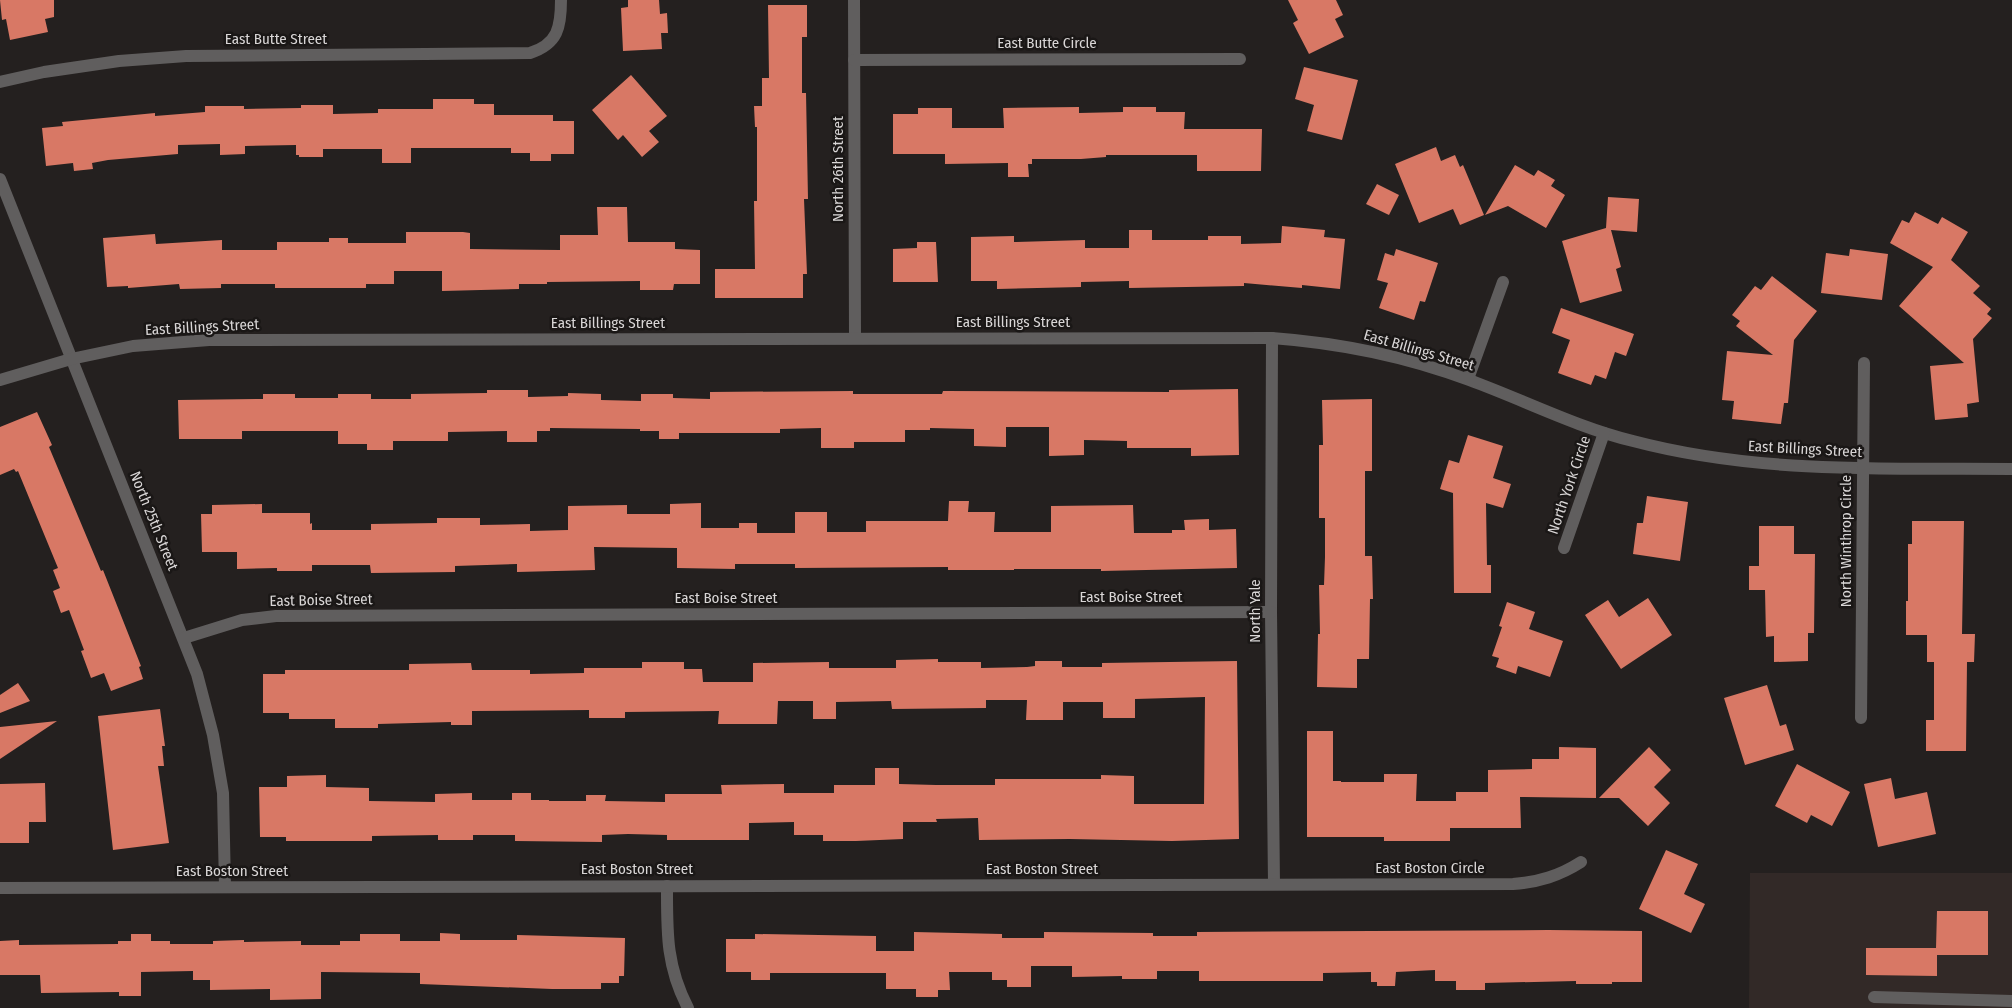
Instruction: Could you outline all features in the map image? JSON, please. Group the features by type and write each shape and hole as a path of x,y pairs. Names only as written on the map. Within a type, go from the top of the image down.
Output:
{"street":[{"name":"East Butte Street","path":"0,82 83,66 150,58 519,55 541,50 551,43 560,23 561,0"},
{"name":"North 26th Street","path":"854,0 855,338"},
{"name":"East Butte Circle","path":"854,60 1240,59"},
{"name":"North 25th Street","path":"0,179 198,674 220,766 225,821 225,888"},
{"path":"1468,379 1503,282"},
{"name":"East Billings Street","path":"0,380 71,359 133,346 209,340 1272,338 1310,341 1369,351 1432,367 1631,441 1706,458 1785,466 2012,469"},
{"name":"North Yale","path":"1272,338 1271,612 1274,884"},
{"name":"North Winthrop Circle","path":"1861,718 1864,363"},
{"name":"North York Circle","path":"1564,548 1604,432"},
{"name":"East Boise Street","path":"184,638 242,620 276,616 1271,612"},
{"name":"East Boston Circle","path":"1274,884 1531,882 1566,872 1581,862"},
{"name":"East Boston Street","path":"0,888 1274,884"},
{"path":"667,886 668,935 672,969 678,989 688,1008"},
{"path":"1874,997 2012,1001"}],"shaded area":[{"path":"1750,873 2012,873 2012,1008 1749,1008"}],"building":[{"path":"0,0 54,0 54,17 45,19 48,32 10,40 6,19 2,20"},
{"path":"628,0 659,0 660,14 667,13 668,33 661,33 662,49 623,51 621,8 628,7"},
{"path":"1288,0 1336,0 1343,15 1335,19 1344,37 1309,54 1293,23 1298,20"},
{"path":"768,5 807,5 807,37 802,37 802,93 806,93 808,199 804,199 807,274 803,274 803,298 715,298 715,269 755,269 754,201 757,201 757,127 755,127 754,106 762,106 762,78 769,78"},
{"path":"1304,67 1358,80 1342,140 1307,131 1314,105 1295,99"},
{"path":"631,75 667,116 649,131 659,142 642,157 623,135 618,140 592,110"},
{"path":"433,99 474,99 474,104 494,104 494,115 553,115 553,121 574,121 574,154 551,154 551,161 530,161 530,153 511,153 511,148 411,148 411,163 382,163 382,149 323,149 323,157 299,157 299,155 296,155 296,145 245,146 245,154 220,155 220,144 178,145 178,154 108,160 92,163 93,169 74,171 73,163 46,166 42,128 63,126 62,122 155,113 155,116 205,112 205,106 244,106 244,109 301,108 301,105 333,105 333,114 378,113 378,109 433,109"},
{"path":"1079,107 1079,113 1123,112 1123,107 1156,107 1156,112 1185,112 1184,129 1262,129 1261,171 1197,171 1197,155 1106,155 1106,157 1081,159 1032,159 1032,164 1028,164 1029,177 1008,177 1008,163 945,164 945,154 893,154 893,114 918,114 918,108 952,108 952,128 1004,128 1003,108"},
{"path":"1436,147 1441,161 1455,155 1460,167 1463,165 1484,215 1460,225 1453,209 1419,223 1395,164"},
{"path":"1515,165 1534,176 1538,170 1555,180 1551,186 1565,195 1546,228 1508,206 1485,215"},
{"path":"1377,184 1399,195 1389,215 1366,204"},
{"path":"1608,197 1639,199 1637,232 1611,230 1621,267 1616,269 1622,291 1580,303 1562,241 1606,228"},
{"path":"597,207 627,207 628,242 675,242 675,249 700,250 700,284 674,284 673,290 640,290 640,281 547,282 547,284 519,284 519,289 442,291 442,271 394,271 394,284 366,284 366,288 275,288 275,284 221,284 221,288 180,289 179,284 128,288 128,286 107,287 103,238 155,234 156,244 222,240 222,250 277,250 277,242 329,242 329,238 348,238 348,243 406,243 406,232 463,232 470,233 470,249 560,250 560,235 598,235"},
{"path":"1915,212 1938,224 1942,217 1968,232 1951,260 1980,286 1973,293 1991,309 1987,314 1992,318 1973,339 1979,402 1967,404 1968,417 1935,420 1930,366 1964,363 1899,306 1933,267 1890,243 1902,220 1909,223"},
{"path":"1282,226 1325,230 1324,237 1345,239 1340,289 1302,285 1302,288 1244,283 1244,286 1129,288 1129,281 1081,282 1081,287 997,289 997,281 971,281 971,237 1014,236 1014,242 1085,240 1085,248 1129,248 1129,230 1152,230 1152,240 1208,240 1208,236 1241,236 1241,244 1281,243"},
{"path":"917,242 936,242 938,282 893,282 893,249 917,248"},
{"path":"1396,249 1438,263 1425,302 1420,301 1414,320 1379,308 1388,283 1377,280 1385,253 1394,256"},
{"path":"1850,249 1888,254 1882,300 1821,293 1826,253 1849,256"},
{"path":"1772,276 1817,311 1794,340 1788,403 1784,403 1781,424 1732,419 1734,401 1722,400 1727,351 1773,355 1736,326 1740,321 1732,315 1755,286 1761,290"},
{"path":"1561,308 1634,334 1626,356 1615,352 1606,379 1595,375 1591,385 1558,373 1570,340 1552,333"},
{"path":"1238,389 1239,455 1191,456 1191,448 1127,448 1127,441 1084,440 1084,455 1049,456 1049,427 1006,427 1006,447 974,446 974,429 930,428 930,430 905,430 905,442 854,442 854,448 821,448 821,428 780,429 780,433 679,433 679,439 659,439 659,431 640,431 640,429 550,428 550,431 537,431 537,442 507,442 507,431 448,432 448,441 393,441 393,450 367,450 367,444 338,444 338,431 242,431 242,439 179,439 178,400 263,399 263,394 295,394 295,398 338,398 338,394 371,394 371,399 411,399 411,394 487,393 487,390 528,390 528,397 568,396 568,393 601,394 601,400 641,401 641,394 673,394 673,398 710,399 710,392 853,391 853,394 942,394 943,391 1169,392 1169,390"},
{"path":"1372,399 1372,471 1365,471 1365,556 1372,556 1373,599 1370,599 1369,659 1357,659 1357,688 1317,687 1318,634 1320,634 1319,585 1324,585 1325,557 1325,518 1319,518 1319,445 1323,445 1322,400"},
{"path":"37,412 52,445 49,447 101,571 103,570 141,666 139,667 143,679 111,691 104,673 91,678 81,651 84,650 69,610 61,613 53,591 60,588 53,570 58,568 18,471 16,472 14,469 0,475 0,427"},
{"path":"1468,435 1503,446 1493,478 1511,484 1503,508 1486,503 1487,565 1491,565 1491,593 1454,593 1453,493 1440,489 1449,460 1459,463"},
{"path":"1647,496 1688,502 1680,561 1633,554 1637,523 1643,523"},
{"path":"949,501 969,501 968,512 995,512 994,532 1051,532 1051,506 1133,505 1134,533 1172,533 1172,530 1185,530 1184,520 1209,519 1209,530 1236,529 1237,568 1101,571 1101,569 948,570 948,567 795,568 795,564 735,564 735,569 677,568 677,548 594,547 595,570 517,572 517,564 455,566 455,572 371,573 370,565 312,565 312,571 277,571 277,568 237,569 237,552 202,552 201,514 212,514 212,505 262,504 262,513 310,513 312,530 371,530 371,524 437,523 437,518 480,518 480,525 530,524 530,531 568,530 568,506 627,505 627,514 670,514 670,504 701,503 701,528 739,528 739,523 757,523 757,533 795,533 795,512 827,512 827,532 866,532 866,521 948,521"},
{"path":"1912,521 1964,521 1962,634 1975,634 1974,662 1967,662 1966,751 1926,751 1926,720 1934,720 1934,662 1927,662 1927,635 1906,635 1908,544 1912,544"},
{"path":"1759,526 1794,526 1794,554 1815,554 1814,633 1808,633 1808,661 1774,662 1774,636 1766,637 1765,590 1749,590 1749,566 1759,566"},
{"path":"1648,598 1672,635 1621,669 1585,615 1608,600 1619,617"},
{"path":"1507,602 1535,612 1529,629 1563,641 1550,677 1518,666 1516,674 1496,667 1499,658 1492,656 1502,627 1499,626"},
{"path":"938,659 938,662 981,662 981,668 1035,666 1035,661 1062,661 1062,667 1102,667 1102,663 1237,661 1239,839 1172,841 979,840 978,818 936,819 937,822 903,822 903,839 856,841 823,841 823,835 794,835 794,822 749,823 749,840 667,840 667,835 628,834 602,835 602,842 515,841 515,835 473,835 473,840 438,840 438,835 372,836 372,841 286,841 286,837 260,837 259,787 287,787 287,776 326,775 326,787 369,788 369,801 435,802 435,794 472,793 472,800 512,800 512,793 531,793 531,800 586,801 586,795 606,795 605,801 665,802 665,794 722,794 721,785 784,784 784,793 834,793 834,785 875,785 875,768 899,768 899,784 995,785 995,779 1101,779 1101,775 1134,776 1134,804 1204,804 1205,697 1135,699 1135,718 1103,718 1103,702 1063,702 1063,720 1026,720 1027,700 986,700 986,708 892,709 891,701 836,702 836,719 813,719 813,701 778,701 777,724 718,724 719,711 625,712 625,718 589,718 589,710 472,711 472,725 451,725 451,722 378,724 378,728 335,728 335,719 289,719 289,713 263,713 263,674 285,674 285,670 409,670 409,664 471,663 472,670 530,670 530,674 584,673 584,668 642,668 642,662 684,662 684,669 702,669 703,682 753,682 753,663 829,662 829,668 896,668 896,660"},
{"path":"18,683 30,701 0,713 0,695"},
{"path":"1767,685 1780,726 1786,724 1794,750 1745,765 1724,698"},
{"path":"160,709 165,746 162,746 164,766 158,766 169,843 113,850 98,716"},
{"path":"57,721 0,759 0,727"},
{"path":"1307,731 1333,731 1333,781 1384,782 1384,774 1417,774 1416,801 1456,801 1456,792 1488,792 1488,770 1532,769 1532,759 1559,759 1559,747 1596,748 1596,798 1520,797 1521,828 1450,828 1450,841 1384,841 1384,837 1307,837"},
{"path":"1649,747 1671,770 1654,787 1670,803 1648,826 1619,798 1599,798"},
{"path":"1797,764 1850,792 1832,826 1811,815 1807,823 1775,806"},
{"path":"1891,778 1895,799 1927,792 1936,834 1878,847 1864,784"},
{"path":"45,783 46,822 29,822 29,843 0,843 0,784"},
{"path":"1666,850 1698,864 1684,894 1705,904 1691,933 1639,909"},
{"path":"1937,911 1988,911 1988,955 1937,955 1937,976 1866,975 1866,948 1936,948"},
{"path":"1642,931 1642,982 1612,982 1612,984 1576,984 1576,981 1485,983 1485,990 1456,990 1456,981 1435,981 1435,970 1396,972 1395,986 1377,986 1377,982 1371,982 1371,972 1323,973 1323,981 1199,981 1199,971 1157,971 1157,979 1122,979 1122,976 1072,977 1072,966 1031,966 1031,987 1007,987 1007,980 992,980 992,972 949,972 950,990 938,990 938,997 916,997 916,989 886,989 886,973 770,973 770,980 751,980 751,972 726,972 726,939 755,939 755,934 876,936 876,951 914,951 914,932 1002,934 1002,938 1044,938 1044,932 1153,933 1153,936 1197,936 1197,932"},
{"path":"440,933 460,934 460,940 517,940 517,935 625,938 624,976 619,976 619,983 601,983 601,989 552,989 420,984 420,973 321,972 321,999 270,1000 270,989 210,990 210,980 193,980 193,971 141,972 141,996 119,996 119,992 41,993 40,975 0,975 0,941 19,940 19,945 118,944 118,941 131,941 131,934 151,934 151,941 170,941 170,944 213,944 213,941 244,940 244,942 301,941 301,945 340,945 340,941 360,941 360,934 400,934 400,941 440,941"}]}
